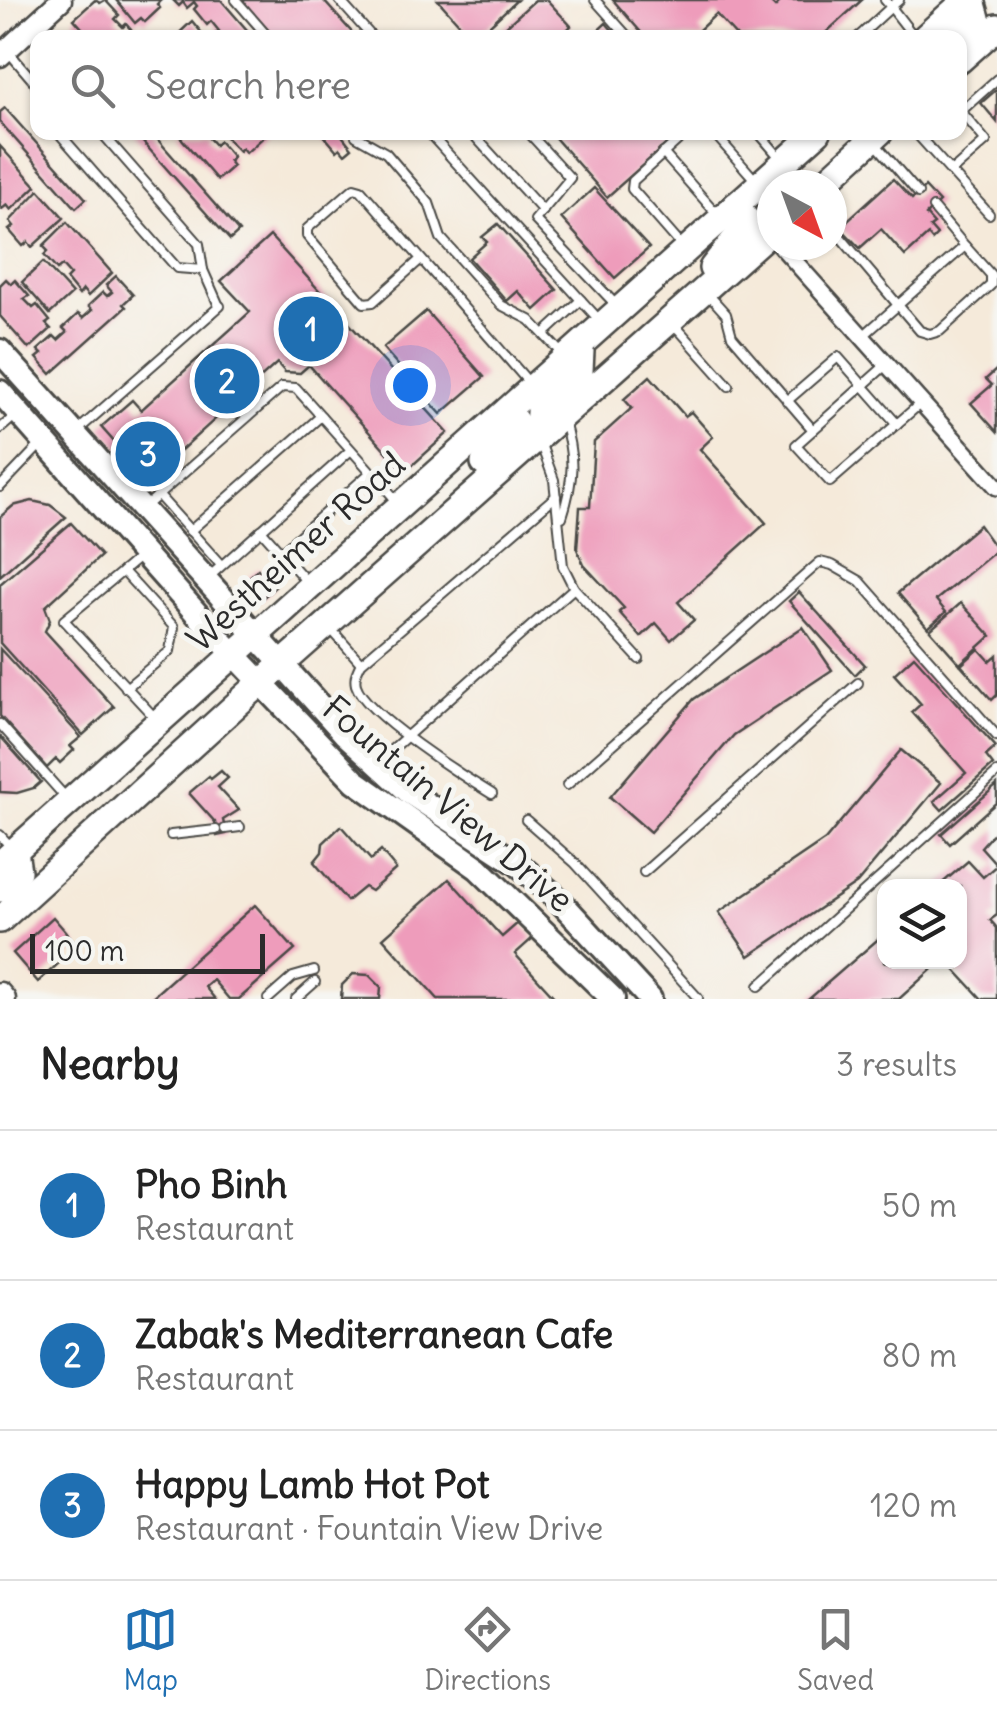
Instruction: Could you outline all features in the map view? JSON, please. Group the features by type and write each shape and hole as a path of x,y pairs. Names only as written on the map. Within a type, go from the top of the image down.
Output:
{"main road":[{"path":"933,30 969,0 977,18 966,30"},
{"path":"967,54 997,26 990,6 995,0"},
{"name":"Westheimer Road","path":"785,170 811,140"},
{"path":"839,170 872,140"},
{"name":"Westheimer Road","path":"5,850 70,801 728,212 757,194"},
{"path":"675,316 746,225 746,219 728,212"},
{"name":"Westheimer Road","path":"0,920 260,683 704,290 757,249"},
{"name":"Fountain View Drive","path":"0,352 70,428 151,502 214,572 256,634 344,733 410,793 495,847 560,900 650,999"},
{"path":"538,438 538,412 580,371 574,352"},
{"name":"Fountain View Drive","path":"0,392 233,654 356,781 478,868 613,999"},
{"path":"442,524 457,488 516,434 517,421 508,410"},
{"path":"44,440 70,428"},
{"path":"453,851 469,830"},
{"path":"478,868 495,847"},
{"path":"0,889 18,871 5,850"}],"street":[{"path":"3,53 61,0"},
{"path":"794,260 997,487"},
{"path":"0,993 6,999"}],"lane":[{"path":"236,0 262,30"},
{"path":"338,0 366,30"},
{"path":"595,0 622,30"},
{"path":"868,30 888,4 899,0"},
{"path":"888,4 909,30"},
{"path":"3,53 30,78"},
{"path":"967,105 997,80"},
{"path":"951,172 986,141 967,119"},
{"path":"65,140 178,268 203,270"},
{"path":"70,428 221,304 203,270 199,244 108,140"},
{"path":"365,140 386,154 429,203 442,238 501,305 530,320 544,334 574,352"},
{"path":"435,140 582,300 613,318"},
{"path":"478,140 543,211"},
{"path":"535,140 570,178 536,220 613,318"},
{"path":"678,140 633,182 632,189 686,250"},
{"path":"723,140 758,170"},
{"path":"761,140 770,170"},
{"path":"879,140 918,193"},
{"path":"926,140 924,142 989,214"},
{"path":"663,153 728,212"},
{"path":"421,259 373,302 364,303 306,236 307,229 354,188 361,190 534,388"},
{"path":"847,244 920,331 940,331 991,285 991,275 933,208"},
{"path":"862,336 965,246"},
{"path":"704,290 726,314 732,336 812,430"},
{"path":"544,334 582,300"},
{"path":"675,316 729,386"},
{"path":"787,401 838,358 897,424"},
{"path":"887,364 796,444 830,482 922,403"},
{"path":"352,450 214,572 190,531 151,502 282,388 296,388 372,472 402,506"},
{"path":"0,429 19,412"},
{"path":"190,531 321,416"},
{"path":"561,521 574,472 574,455 562,416"},
{"path":"538,438 550,464 561,521 563,566 574,588 638,659"},
{"path":"0,487 44,440"},
{"path":"280,553 372,472"},
{"path":"492,794 408,737 358,691 356,673 361,663 556,496"},
{"path":"261,530 310,586"},
{"path":"144,553 64,620 158,722"},
{"path":"567,785 820,562 860,581 997,736"},
{"path":"124,571 174,628 170,651 126,688"},
{"path":"378,763 574,588"},
{"path":"327,624 361,663"},
{"path":"644,872 858,682"},
{"path":"0,724 70,801"},
{"path":"758,986 997,773"},
{"path":"526,820 585,873 698,998"},
{"path":"171,835 240,827"},
{"path":"268,999 293,977 314,970"},
{"path":"296,999 315,982"}],"building":[{"path":"95,0 105,0 119,15 115,19 131,30 84,30 74,19"},
{"path":"116,0 161,0 157,4 160,8 145,22 141,18 135,23"},
{"path":"173,0 221,0 247,30 218,30 211,21 207,25 194,9 194,2 187,8 183,2 179,6"},
{"path":"240,0 323,0 350,30 267,30"},
{"path":"438,0 517,0 485,30 465,30"},
{"path":"535,0 547,0 571,26 567,30 502,30"},
{"path":"613,0 768,0 775,7 782,0 862,0 829,30 731,30 716,14 699,30 639,30"},
{"path":"192,21 199,30 182,30"},
{"path":"997,89 997,122 981,103"},
{"path":"5,108 86,199 76,208 0,122 0,112"},
{"path":"141,140 158,140 239,232 230,240"},
{"path":"183,140 211,140 215,145 219,141 233,157 229,161 233,166 217,180"},
{"path":"229,140 260,140 246,153 242,148 239,151"},
{"path":"328,140 346,140 352,148 345,154 340,148 337,151"},
{"path":"557,140 671,140 607,197"},
{"path":"0,146 36,186 11,210 7,205 2,209 0,206"},
{"path":"893,179 912,199 925,187 939,202 926,215 937,235 932,240 928,235 905,256 881,229 860,248 847,234 847,221"},
{"path":"594,188 649,248 615,278 561,218"},
{"path":"39,190 64,218 32,247 28,242 23,246 9,230 14,226 10,221"},
{"path":"67,222 112,273 88,296 83,290 79,295 66,279 70,275 62,266 57,270 44,255 48,251 43,246"},
{"path":"498,224 557,290 535,310 518,291 507,301 469,258 487,242 482,237"},
{"path":"270,236 448,433 405,472 309,365 300,373 285,372 277,363 148,480 101,427 132,400 141,410 250,312 221,281"},
{"path":"43,262 72,294 50,314 22,282"},
{"path":"116,276 133,295 123,304 126,307 51,374 37,358 42,354 38,350 54,336 58,340 67,332 63,328 78,314 83,318 92,310 88,306 103,292 107,296 112,292 106,285"},
{"path":"6,279 11,284 15,280 29,296 24,299 33,308 37,305 50,321 46,324 51,329 29,349 0,316 0,285"},
{"path":"426,311 484,377 441,414 383,348"},
{"path":"997,369 997,432 971,403 992,385 986,379"},
{"path":"650,376 685,416 691,412 713,437 700,449 766,523 678,602 694,620 671,640 656,623 641,637 619,612 624,608 584,565 577,549 580,507 590,507 594,442 632,408 624,399"},
{"path":"32,501 50,505 66,517 0,576 0,517 13,506"},
{"path":"71,523 101,556 45,607 50,620 45,631 114,707 83,735 0,643 0,584"},
{"path":"979,525 997,550 936,600 946,612 928,628 898,593"},
{"path":"258,569 275,587 259,601 243,583"},
{"path":"799,592 865,665 855,675 789,601"},
{"path":"961,603 991,636 960,664 930,630"},
{"path":"803,627 832,670 734,735 650,832 610,797 694,699"},
{"path":"0,649 81,737 60,763 56,759 47,768 0,716"},
{"path":"979,649 990,661 997,655 997,695 992,700 961,665"},
{"path":"914,656 996,747 986,756 993,765 942,810 934,801 966,773 912,712 921,704 894,674"},
{"path":"0,736 41,782 34,788 0,792"},
{"path":"901,750 941,783 857,883 749,956 719,912 825,840"},
{"path":"221,771 228,778 218,787 239,810 223,820 226,834 217,836 215,822 189,793"},
{"path":"997,785 997,802 950,844 941,834"},
{"path":"341,826 371,860 381,851 396,869 371,891 364,887 347,901 314,862 323,843"},
{"path":"997,829 997,865 981,847"},
{"path":"968,861 983,877 997,865 997,915 990,920 997,928 997,999 982,999 954,969 967,969 967,879 947,879"},
{"path":"449,879 502,937 519,922 533,938 515,954 556,999 438,999 383,938"},
{"path":"255,905 295,950 239,999 229,999 213,980 205,987 215,999 150,999"},
{"path":"53,917 78,946 38,982 13,953"},
{"path":"877,940 877,969 932,969 899,999 809,999"},
{"path":"353,974 369,975 381,987 380,999 341,999 342,985"}],"place":[{"name":"Pho Binh","path":"311,329"},
{"name":"Zabak's Mediterranean Cafe","path":"227,381"},
{"name":"Happy Lamb Hot Pot","path":"148,454"}]}
